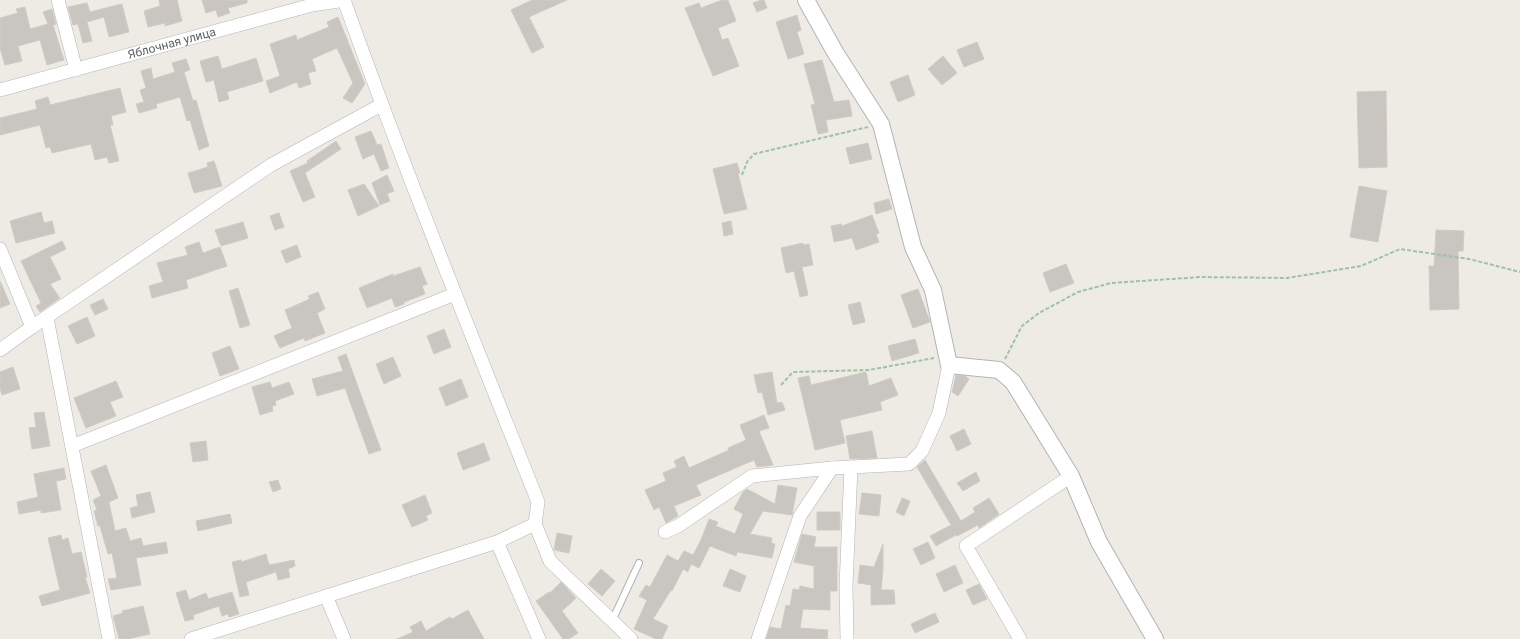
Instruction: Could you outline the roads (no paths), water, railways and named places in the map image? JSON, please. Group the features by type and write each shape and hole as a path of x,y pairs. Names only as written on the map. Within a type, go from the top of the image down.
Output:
{"street":[{"path":"58,0 76,70"},
{"path":"344,0 381,105 538,502 535,524 550,561 631,639"},
{"name":"Яблочная улица","path":"0,90 312,5 344,0"},
{"path":"665,532 678,526 752,476 832,468 909,464 922,451 939,413 948,360 933,290 914,247 881,124 835,52 806,0"},
{"path":"0,350 271,165 381,105"},
{"path":"0,249 32,327"},
{"path":"72,446 455,294"},
{"path":"47,318 109,639"},
{"path":"948,360 999,370 1013,382 1071,476 1099,542 1155,639"},
{"path":"847,639 846,586 851,467"},
{"path":"758,639 800,516 832,468"},
{"path":"1020,639 966,546 1071,476"},
{"path":"191,639 497,542 535,524"},
{"path":"497,542 539,639"},
{"path":"326,596 344,639"}],"lane":[{"path":"612,621 639,563"}]}
